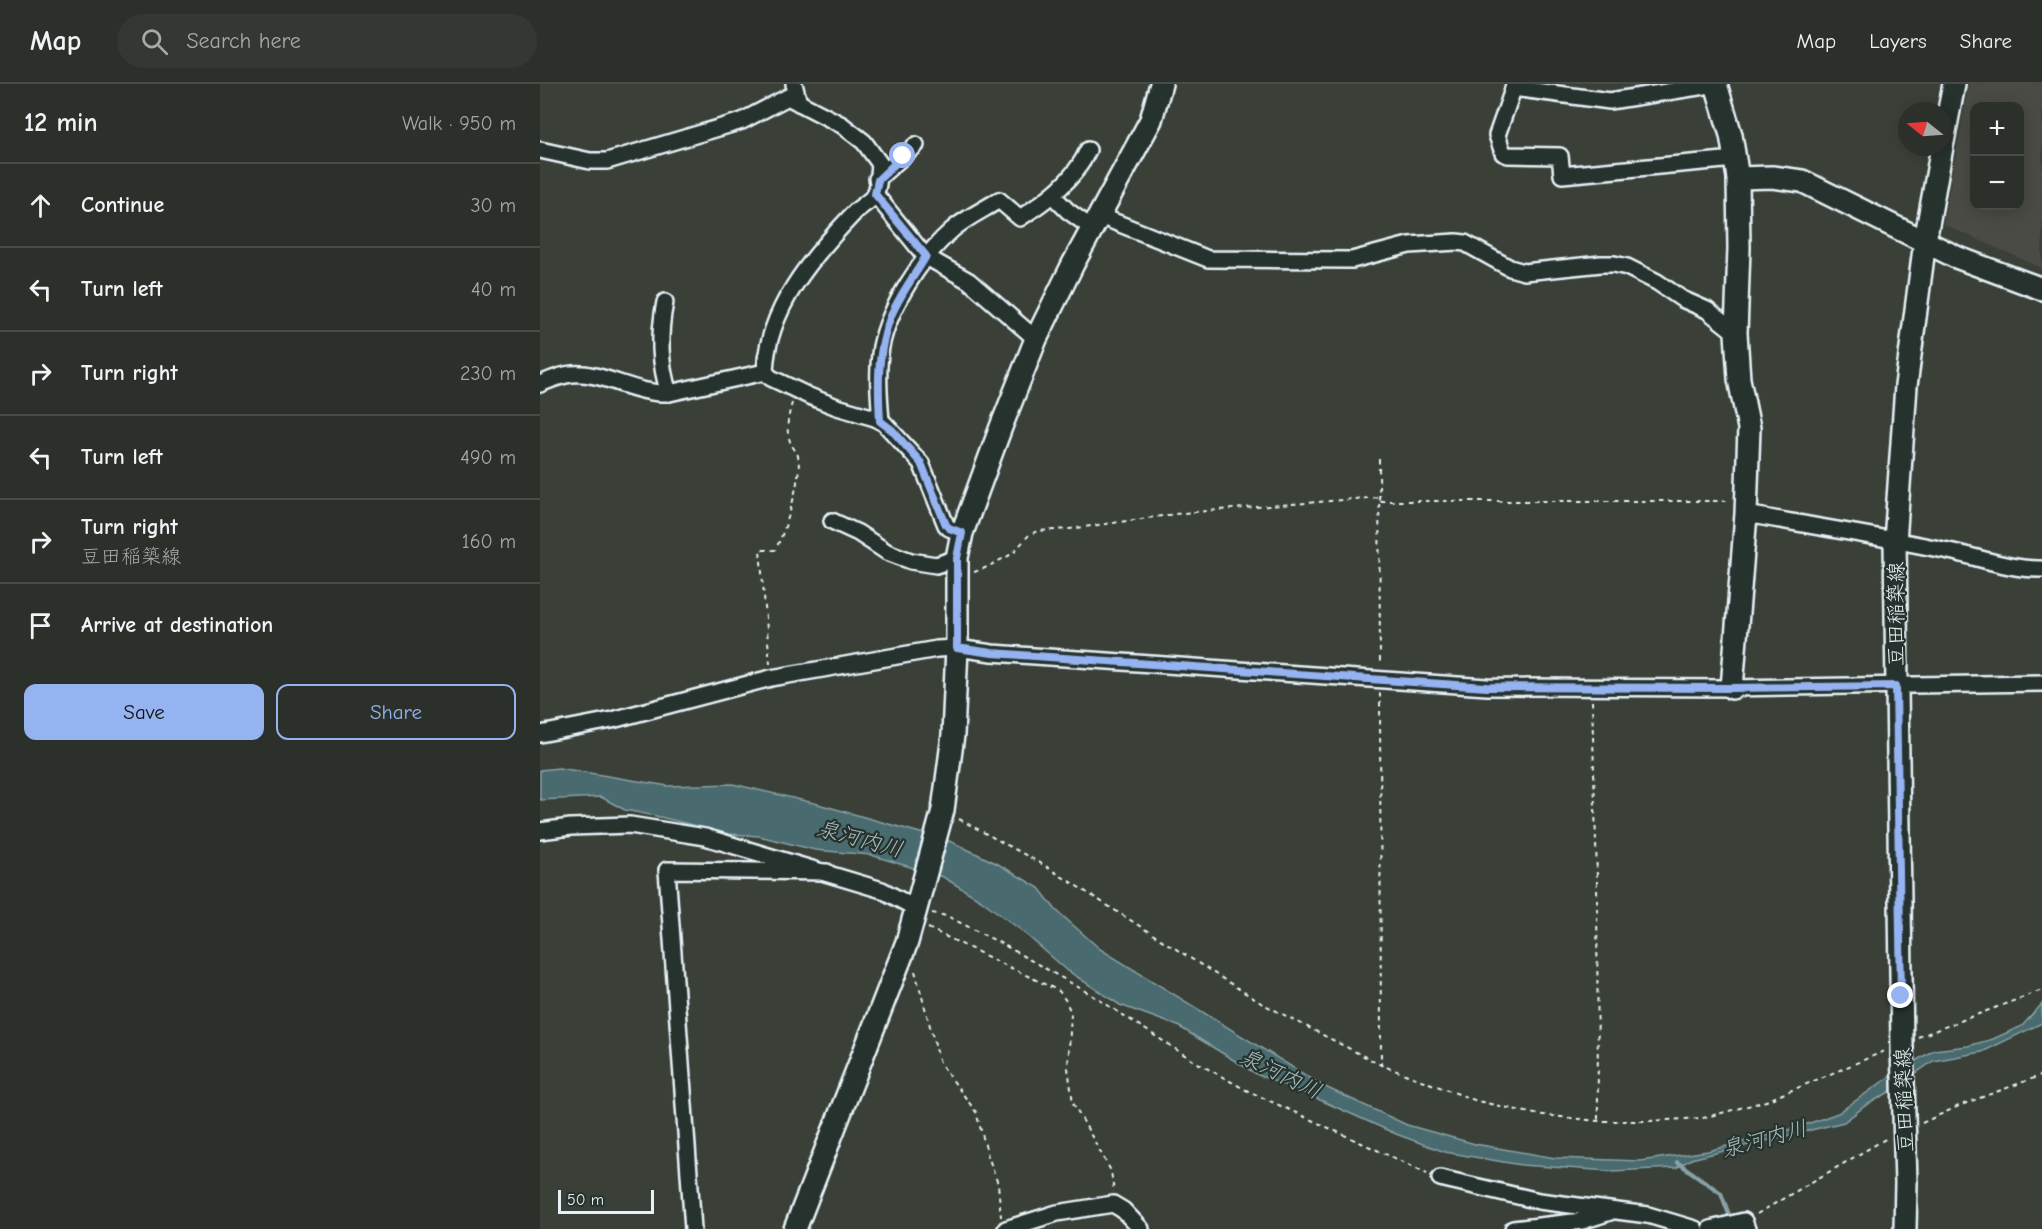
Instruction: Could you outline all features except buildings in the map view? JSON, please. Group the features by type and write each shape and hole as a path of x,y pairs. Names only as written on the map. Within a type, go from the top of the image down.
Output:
{"street":[{"path":"794,84 799,103"},
{"path":"795,1229 907,942 942,813 953,735 957,648 957,567 962,533 1036,339 1151,120 1161,84"},
{"path":"1732,688 1746,507 1749,428 1739,379 1736,333 1739,248 1736,169 1731,135 1716,84 1646,90 1610,101 1576,98 1514,86 1497,135 1503,153 1508,155 1560,156 1562,175 1736,169 1802,181 1956,257 2042,289"},
{"path":"1951,102 1954,84"},
{"path":"540,150 590,161 607,161 742,121 788,97 842,125 864,142 880,164 876,187 926,256 969,281 1036,339"},
{"path":"916,145 876,187 802,273 785,300 771,336 765,372 771,378 797,390 837,407 880,421 892,430 921,463 946,525 962,533"},
{"path":"880,421 878,381 882,347 890,318 926,256 954,228 999,200 1020,218 1053,195 1075,172 1089,150"},
{"name":"豆田稲築線","path":"1905,1229 1895,542 1906,386 1924,240 1940,156"},
{"path":"1053,195 1068,211 1208,260 1279,258 1352,260 1409,244 1456,242 1465,243 1510,268 1524,272 1614,264 1627,267 1657,282 1682,299 1707,310 1736,333"},
{"path":"665,302 661,325 661,350 663,376 669,393"},
{"path":"540,384 558,376 587,375 654,394 669,393 765,372"},
{"path":"1746,507 1895,542 1944,550 2030,570 2042,569"},
{"path":"832,521 858,533 886,552 911,561 957,567"},
{"path":"540,734 612,720 771,678 938,649 957,648 992,653 1486,687 1732,688 2042,683"},
{"path":"540,831 571,827 630,825 705,837 882,890 915,915"},
{"path":"693,1229 667,870 826,872"},
{"path":"1440,1178 1539,1201 1648,1215 1695,1229"},
{"path":"1003,1223 1113,1204 1123,1210 1141,1229"},
{"path":"1513,1229 1582,1221 1614,1210"},
{"path":"1717,1228 1744,1225"}],"path":[{"path":"771,678 760,550 775,550 783,537 794,496 798,455 791,446 788,420 797,390"},
{"path":"1379,459 1381,1065"},
{"path":"957,567 983,570 1012,554 1029,535 1037,531 1070,529 1183,513 1379,496"},
{"path":"1379,501 1746,507"},
{"path":"1591,688 1597,878 1598,1121"},
{"path":"942,813 1042,864 1261,1003 1381,1065 1477,1101 1535,1114 1598,1121 1693,1119 1732,1112 1766,1101 2042,990"},
{"path":"915,915 947,916 1092,995 1246,1090 1397,1161 1440,1178"},
{"path":"915,915 1059,991 1066,1001 1071,1013 1068,1068 1073,1103 1111,1171 1115,1187 1113,1204"},
{"path":"907,942 940,1063 976,1112 988,1156 999,1184 1003,1223"}],"shaded area":[{"path":"1969,84 2042,84 2042,268 1943,224"}],"water":[{"name":"泉河内川","path":"559,768 668,786 733,784 818,804 952,842 998,864 1039,888 1056,910 1100,949 1323,1086 1407,1125 1475,1144 1555,1158 1640,1161 1708,1151 1799,1127 1838,1113 1895,1073 1934,1050 1968,1046 1993,1039 2022,1026 2042,1004 2042,1023 1982,1052 1933,1061 1844,1122 1691,1159 1676,1168 1611,1171 1521,1165 1445,1152 1396,1134 1258,1075 1178,1026 1120,1005 1068,971 1022,931 981,900 943,877 871,855 815,850 759,836 729,834 625,810 601,797 540,800 540,770"}],"waterway":[{"path":"1677,1162 1721,1193 1731,1220"}],"route":[{"path":"903,156 878,180 875,194 926,256 890,318 882,347 878,381 880,421 892,430 921,463 946,525 962,533 957,553 957,648 992,653 1486,687 1896,686 1901,996"}]}
